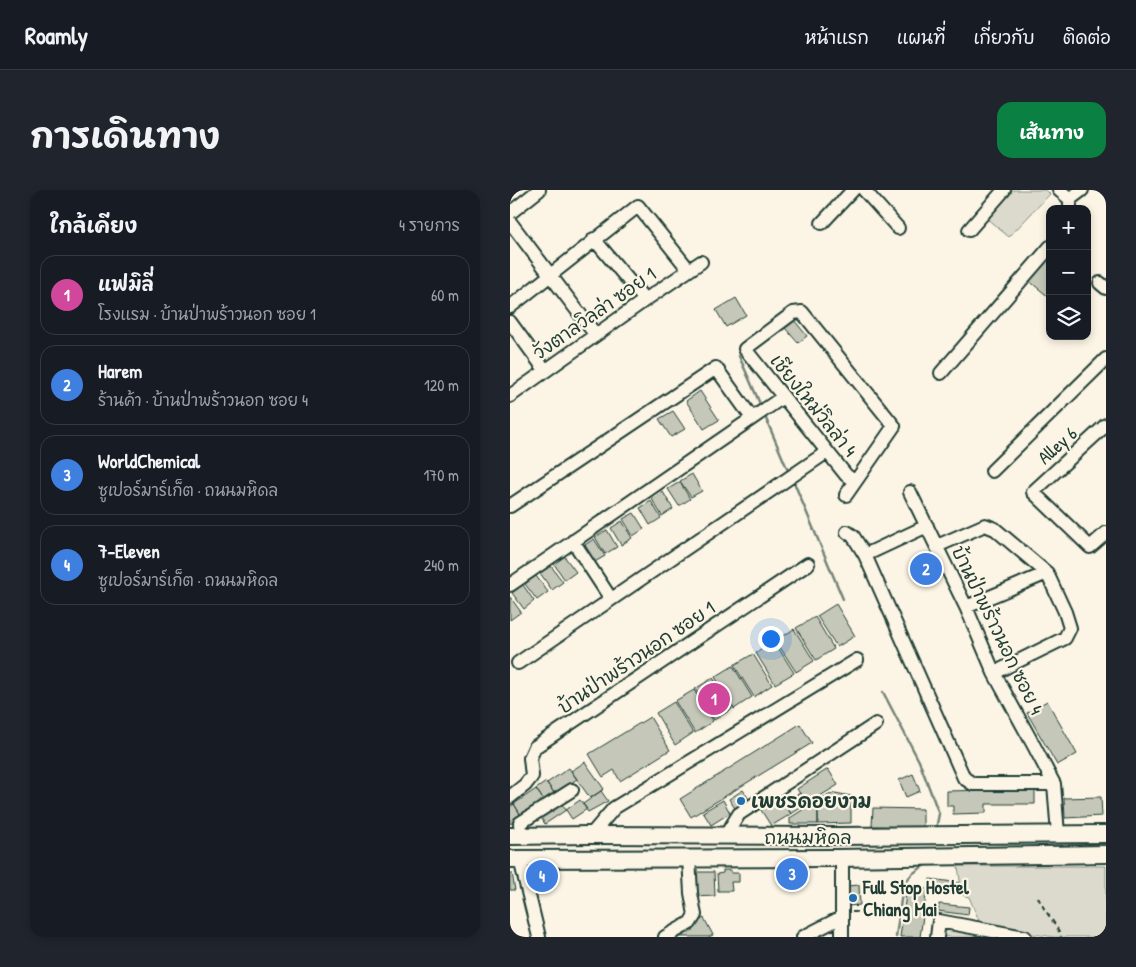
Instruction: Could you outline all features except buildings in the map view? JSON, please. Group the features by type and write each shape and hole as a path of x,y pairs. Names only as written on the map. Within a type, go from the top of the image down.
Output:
{"main road":[{"name":"ถนนมหิดล","path":"515,836 590,834 923,836 1106,834"},
{"name":"ถนนมหิดล","path":"515,859 839,858 1106,854"}],"street":[{"path":"510,213 539,190"},
{"path":"822,223 853,190"},
{"path":"864,190 898,228"},
{"path":"969,230 1004,190"},
{"path":"1059,190 1070,204 1082,190"},
{"path":"510,307 638,206 689,270"},
{"path":"510,222 595,334"},
{"path":"594,239 645,300"},
{"path":"941,373 1047,250"},
{"name":"วังตาลวิลล่า ซอย 1","path":"510,396 595,334 701,262"},
{"name":"เชียงใหม่วิลล่า 4","path":"802,312 894,426 855,482 846,475 782,397 745,349 793,313 802,312"},
{"path":"510,322 545,370"},
{"path":"992,470 1106,359"},
{"path":"510,506 716,368 759,413"},
{"path":"510,586 782,397"},
{"name":"Alley 6","path":"1106,425 1033,492 1090,547 1106,533"},
{"path":"518,663 827,452"},
{"path":"846,495 855,482"},
{"name":"บ้านป่าพร้าวนอก ซอย 4","path":"910,492 966,607 994,673 1054,784 1058,834"},
{"path":"937,546 984,525 995,528 1047,573 1065,612 1070,628 1065,638 994,673"},
{"path":"865,555 928,526"},
{"path":"847,532 853,536 865,555 964,778 973,784 1054,784"},
{"path":"573,541 611,599"},
{"name":"บ้านป่าพร้าวนอก ซอย 1","path":"510,797 525,785 532,776 530,758 535,747 808,564"},
{"path":"966,607 1047,573"},
{"path":"590,834 614,808 857,660"},
{"path":"726,835 738,814 876,724"},
{"path":"515,836 520,823 572,790"},
{"path":"665,937 690,923 695,916 691,893 690,858"},
{"path":"839,858 842,937"},
{"path":"515,859 539,937"},
{"path":"803,937 840,918"},
{"path":"837,937 840,918"},
{"path":"937,937 940,922 1023,937"}],"path":[{"path":"1038,897 1061,937"}],"shaded area":[{"path":"1009,190 1046,190 1050,194 1009,237 986,218"},
{"path":"958,866 1106,866 1106,937 1055,937 1024,933 980,923 969,897 962,895"},
{"path":"943,925 1010,937 942,937"}],"waterway":[{"path":"739,356 761,406"},
{"path":"764,414 789,473"},
{"path":"793,480 843,599"},
{"path":"883,692 919,761 939,814 936,829"},
{"path":"896,937 903,885 912,874 928,863"}],"place":[{"name":"Harem","path":"926,569"},
{"name":"แฟมิลี่","path":"714,699"},
{"name":"เพชรดอยงาม","path":"741,801"},
{"name":"WorldChemical","path":"792,874"},
{"name":"7-Eleven","path":"542,876"},
{"name":"Full Stop Hostel Chiang Mai","path":"853,898"}]}
